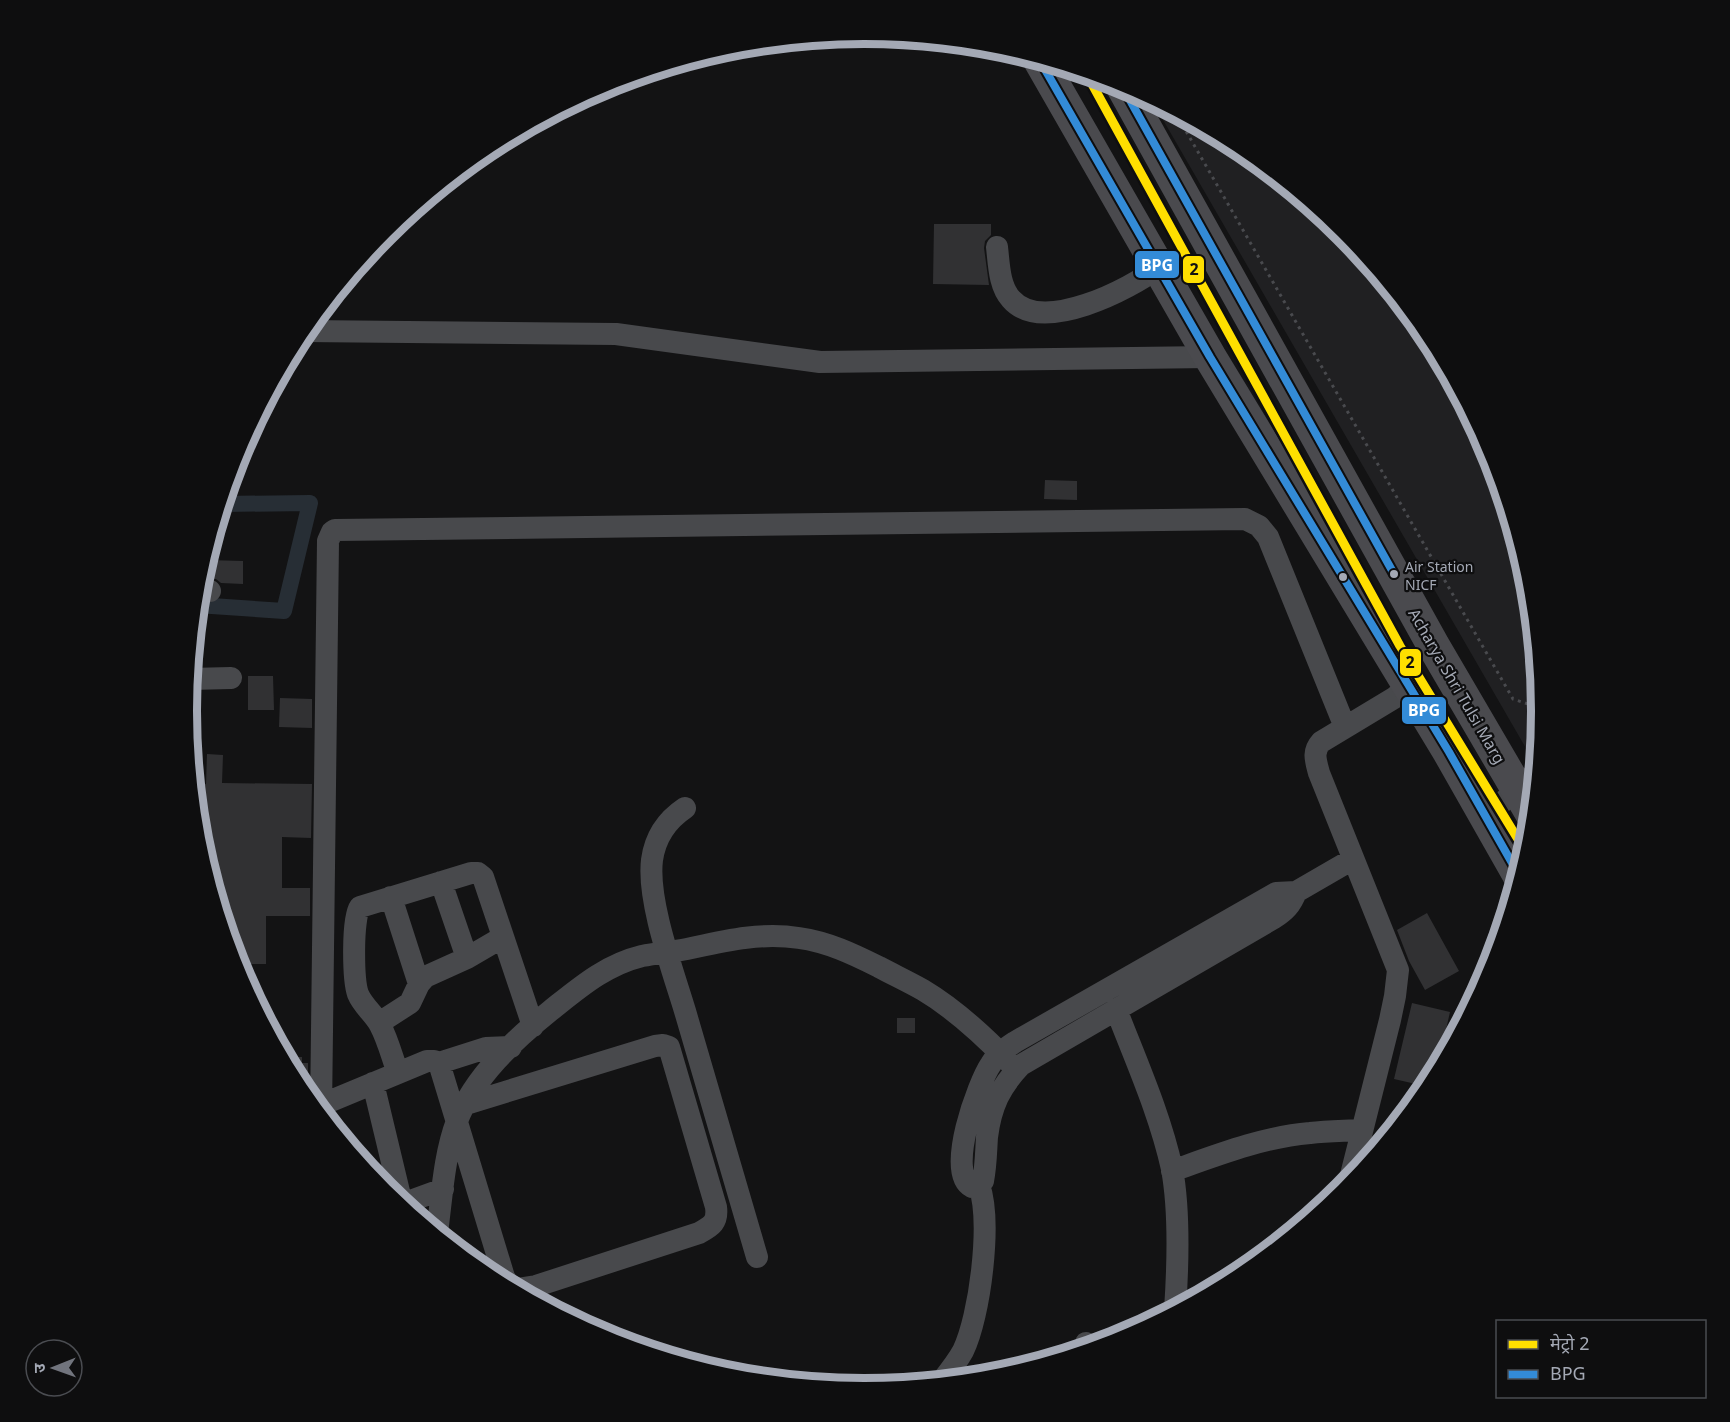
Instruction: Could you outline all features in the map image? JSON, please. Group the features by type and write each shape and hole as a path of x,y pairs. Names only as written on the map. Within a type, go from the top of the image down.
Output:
{"highway":[{"path":"1045,68 1210,357 1449,752 1514,867"},
{"name":"Acharya Shri Tulsi Marg","path":"1129,98 1433,645 1528,790"}],"street":[{"path":"997,247 1003,285 1010,298 1018,306 1029,310 1054,312 1084,306 1146,276 1158,267"},
{"path":"316,331 616,334 820,362 1210,357"},
{"path":"321,1098 328,553 330,536 334,530 1245,519 1259,526 1268,537 1345,727"},
{"path":"198,679 231,678"},
{"path":"1353,1166 1390,1020 1398,970 1319,773 1315,758 1316,747 1394,698 1408,686"},
{"path":"1484,816 1527,793"},
{"path":"686,808 676,814 661,832 652,861 652,888 666,952 758,1257"},
{"path":"1296,892 1285,912 1034,1055 1016,1069 999,1092 988,1136 983,1180 979,1185 972,1187 965,1181 962,1172 962,1149 978,1093 990,1065 1000,1052 1276,893 1296,892 1353,859"},
{"path":"398,1073 379,1023 363,1004 357,992 356,918 360,907 471,873 478,873 483,877 533,1026"},
{"path":"441,882 467,958"},
{"path":"391,897 419,984"},
{"path":"438,1224 452,1139 462,1112 485,1074 533,1026 604,969 642,956 728,939 757,936 797,938 823,943 851,953 924,991 956,1014 1016,1069"},
{"path":"379,1023 411,1003 419,984 425,977 467,958 503,937"},
{"path":"1116,1009 1160,1122 1172,1171 1177,1214 1175,1302"},
{"path":"462,1112 656,1046 669,1047 716,1207 715,1222 699,1233 529,1288"},
{"path":"439,1064 486,1048 511,1047"},
{"path":"327,1105 427,1061 439,1064 462,1112 503,1271"},
{"path":"373,1083 398,1188"},
{"path":"1172,1171 1227,1151 1279,1138 1309,1133 1361,1130"},
{"path":"959,1371 974,1315 983,1261 984,1208 979,1185"},
{"path":"412,1200 443,1189"}],"path":[{"path":"1182,124 1513,699 1528,704 1532,703"}],"shaded area":[{"path":"1158,111 1236,156 1305,209 1367,271 1395,305 1443,377 1482,456 1510,538 1520,581 1531,667 1531,746 1527,750"}],"building":[{"path":"934,224 991,224 991,235 985,241 984,248 989,285 933,284"},
{"path":"1045,480 1077,481 1077,500 1044,499"},
{"path":"215,560 243,561 243,584 221,583 211,579"},
{"path":"248,676 273,676 274,710 248,710"},
{"path":"280,698 312,699 312,728 279,727"},
{"path":"207,754 223,755 222,783 312,784 311,838 282,837 282,888 310,888 310,916 266,916 266,964 247,964 233,926 210,841 202,784 206,784"},
{"path":"1427,913 1459,971 1425,990 1409,961 1397,930"},
{"path":"1412,1003 1450,1012 1442,1046 1418,1085 1394,1079"},
{"path":"897,1018 915,1018 915,1033 897,1033"},
{"path":"294,1057 302,1057 302,1063 308,1063 308,1079"}],"waterway":[{"path":"206,606 284,611 310,503 231,504"}],"metro line":[{"name":"2","path":"1092,83 1400,646 1520,842"}],"transit line":[{"name":"BPG","path":"1044,68 1210,357 1449,752 1514,867"},
{"name":"BPG","path":"1129,98 1394,574"}],"place":[{"name":"Air Station NICF","path":"1394,574"}]}
